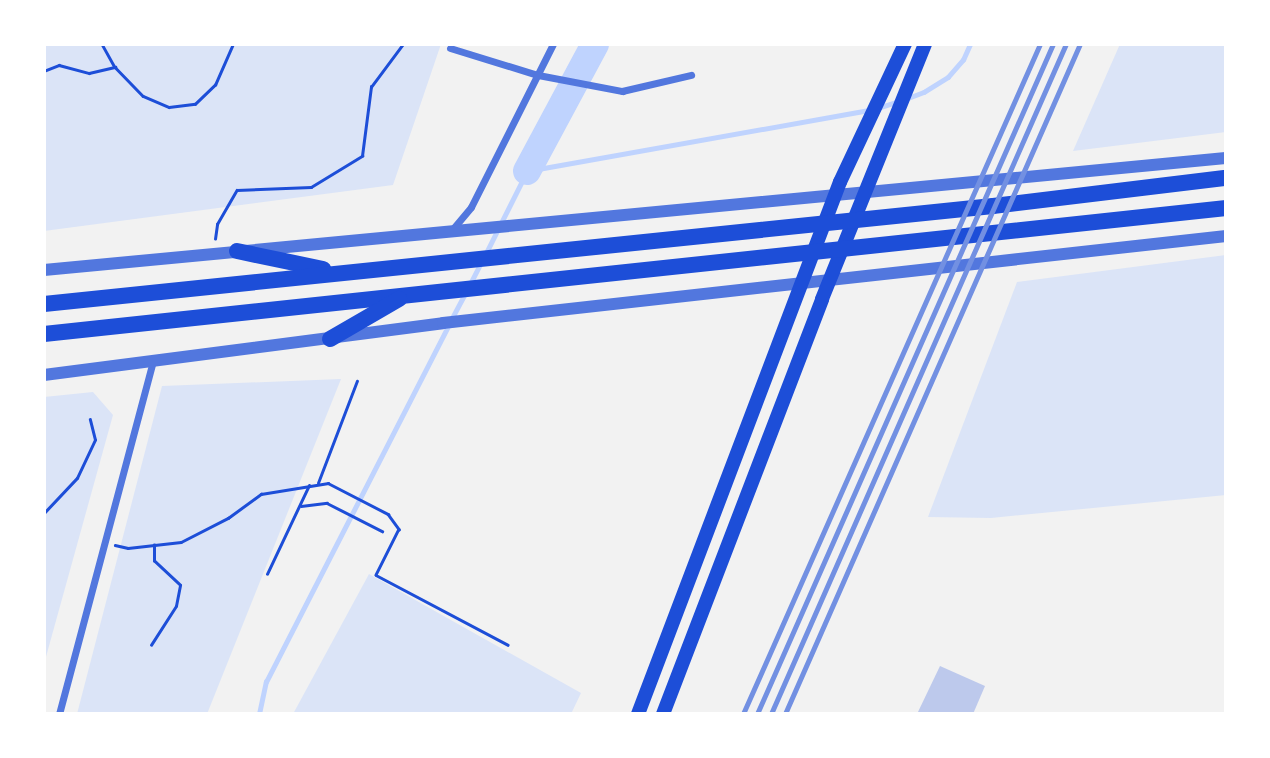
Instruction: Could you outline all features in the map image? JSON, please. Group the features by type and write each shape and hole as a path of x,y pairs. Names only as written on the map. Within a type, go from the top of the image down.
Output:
{"highway":[{"path":"44,304 993,206 1226,178"},
{"path":"44,334 1226,208"},
{"path":"237,251 339,273"},
{"path":"330,339 405,296"}],"main road":[{"path":"638,714 840,183 905,44"},
{"path":"663,714 822,299 925,44"}],"street":[{"path":"450,232 471,207 553,44"},
{"path":"450,48 538,75 622,91 691,75"},
{"path":"44,270 1226,158"},
{"path":"44,374 443,323 1226,236"},
{"path":"59,714 153,360"}],"path":[{"path":"102,44 115,67 143,96 169,107 195,104 215,85 233,44"},
{"path":"213,254 217,224 237,190 311,187 362,156 371,87 403,44"},
{"path":"44,71 59,65 89,73 115,67"},
{"path":"318,483 357,381"},
{"path":"44,513 77,478 95,440 90,420"},
{"path":"104,542 128,548 181,542 228,518 243,504 261,494 328,483 388,514 399,529 376,575 508,645"},
{"path":"267,574 309,485"},
{"path":"300,506 327,503 382,531"},
{"path":"151,645 176,606 180,585 154,561 154,545"}],"shaded area":[{"path":"44,44 441,44 393,185 44,231"},
{"path":"1120,44 1226,44 1226,132 1073,151"},
{"path":"1226,255 1226,495 991,518 928,517 1017,282"},
{"path":"341,379 207,714 77,714 162,386"},
{"path":"93,392 113,415 44,664 44,397"},
{"path":"369,574 581,693 571,714 293,714"}],"building":[{"path":"940,666 985,686 973,714 917,714"}],"waterway":[{"path":"527,171 595,44"},
{"path":"908,98 924,92 948,77 963,60 970,44"},
{"path":"878,108 896,102"},
{"path":"486,253 527,171 869,110"},
{"path":"470,284 480,264"},
{"path":"452,318 464,295"},
{"path":"259,714 266,682 448,326"}],"railway":[{"path":"743,714 1040,44"},
{"path":"757,714 1053,44"},
{"path":"771,714 1066,44"},
{"path":"785,714 1080,44"}]}
